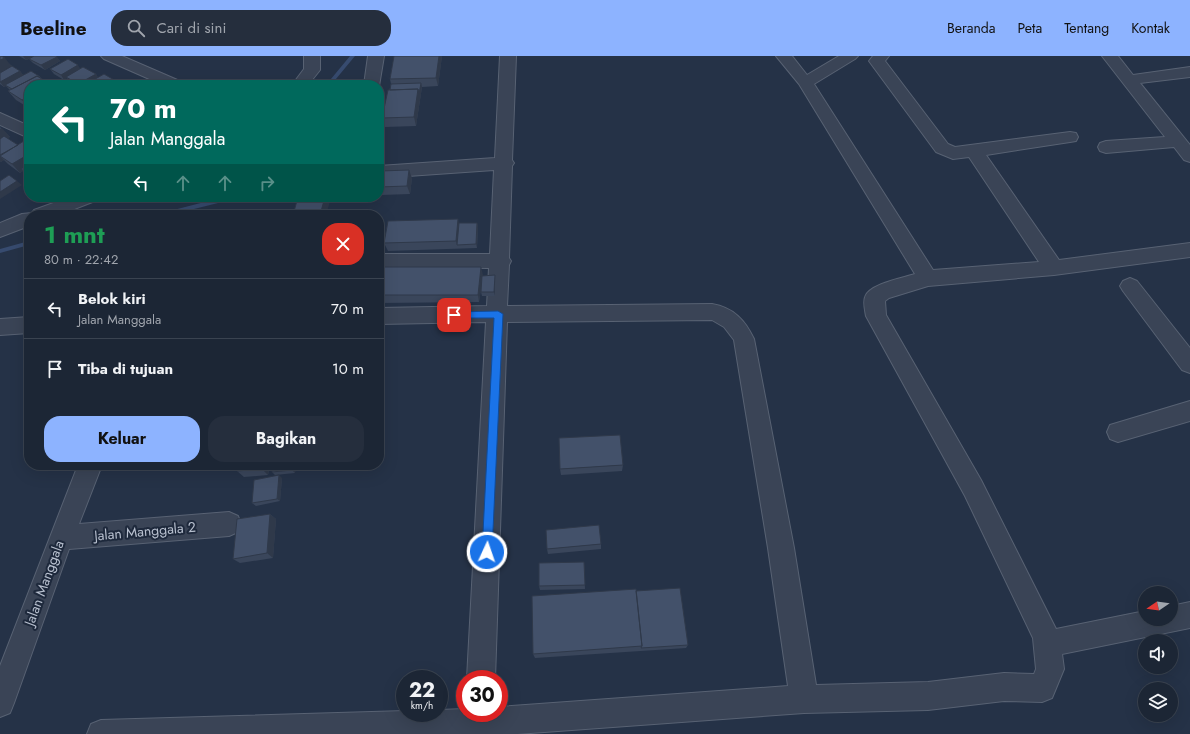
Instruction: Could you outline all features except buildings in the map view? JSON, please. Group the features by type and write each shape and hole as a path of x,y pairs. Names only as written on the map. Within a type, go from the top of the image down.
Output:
{"street":[{"path":"109,56 164,80"},
{"path":"304,80 312,70 312,56"},
{"path":"373,80 376,56"},
{"path":"481,670 501,261 508,56"},
{"path":"784,56 805,82 928,278"},
{"path":"805,82 850,56"},
{"path":"881,56 877,61 909,106 942,148 953,153 1070,137"},
{"path":"1110,56 1190,156"},
{"path":"1130,80 1190,72"},
{"path":"0,118 24,130"},
{"path":"1106,147 1178,142"},
{"path":"974,151 1054,268"},
{"path":"384,172 505,163"},
{"path":"54,210 75,202"},
{"path":"0,230 24,221"},
{"path":"101,734 479,723 804,699 928,696 1004,687 1042,688 1050,669 1046,636 973,488 876,316 874,304 875,297 882,292 928,278 1054,268 1190,250"},
{"path":"384,260 501,261"},
{"path":"1130,286 1190,364"},
{"path":"384,316 683,311 720,313 730,317 736,324 744,339 781,548 804,699"},
{"path":"0,327 24,325"},
{"path":"1118,432 1190,411"},
{"name":"Jalan Manggala","path":"0,703 61,538 88,470"},
{"name":"Jalan Manggala 2","path":"61,538 229,524"},
{"path":"1047,644 1190,615"}],"waterway":[{"path":"332,80 353,56"},
{"path":"182,210 214,202"},
{"path":"0,251 24,244"}],"route":[{"path":"454,315 498,314 487,552"}]}
